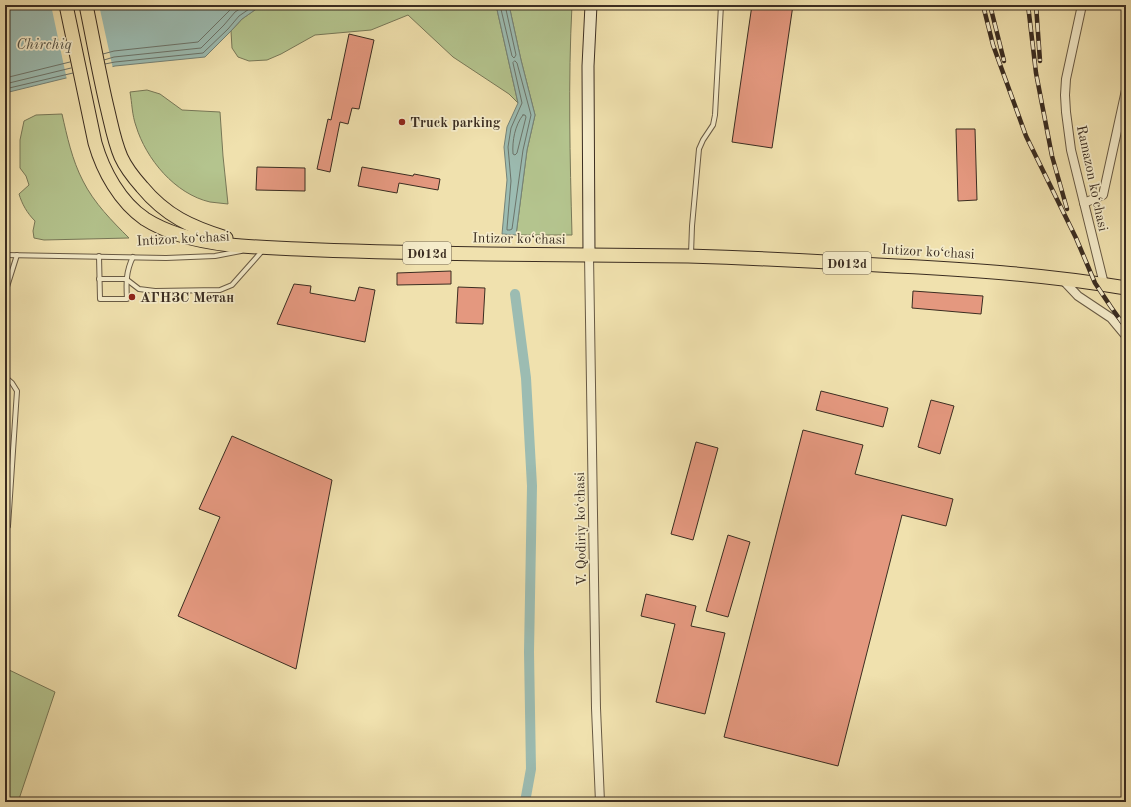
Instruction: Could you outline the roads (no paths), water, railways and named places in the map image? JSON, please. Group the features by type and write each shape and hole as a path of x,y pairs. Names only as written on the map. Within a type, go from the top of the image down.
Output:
{"main road":[{"name":"D012d","path":"66,5 95,143 102,161 117,189 130,206 145,219 161,227 191,238 228,245 265,248"},
{"name":"D012d","path":"86,5 115,138 121,157 132,176 157,203 181,220 203,230 227,238 265,248"},
{"name":"Intizor ko‘chasi","path":"265,248 365,252 691,256 972,270 1061,278 1126,288"}],"street":[{"path":"589,255 588,66 591,5"},
{"name":"Ramazon ko‘chasi","path":"1082,5 1066,79 1065,95 1071,150 1104,284"},
{"path":"1084,203 1103,195 1126,90"},
{"name":"V. Qodiriy ko‘chasi","path":"589,255 596,700 601,802"},
{"path":"1061,278 1078,296 1111,318 1126,336"}],"lane":[{"path":"691,256 692,226 699,149 713,125 715,115 721,5"},
{"path":"99,279 126,279 139,289 155,291 220,290 232,285 265,248"},
{"name":"Intizor ko‘chasi","path":"5,254 166,258 215,256 265,248"},
{"path":"5,293 17,255"},
{"path":"100,256 100,298 127,299 126,279 132,257"},
{"path":"5,377 12,383 17,391 8,526"}],"water":[{"name":"Chirchiq","path":"5,5 262,5 242,19 205,57 115,66 5,93"},
{"path":"496,5 509,5 535,115 527,150 516,235 502,234 507,180 504,147 507,127 518,103"}],"waterway":[{"path":"515,294 526,378 532,486 529,652 531,769 525,802"}],"railway":[{"path":"983,5 993,45 1026,136 1076,238 1095,283 1126,328"},
{"path":"990,5 1004,61"},
{"path":"1028,5 1036,73 1052,156 1067,209"},
{"path":"1036,5 1040,61"}],"place":[{"name":"Truck parking","path":"402,122"},
{"name":"АГНЗС Метан","path":"132,297"}]}
